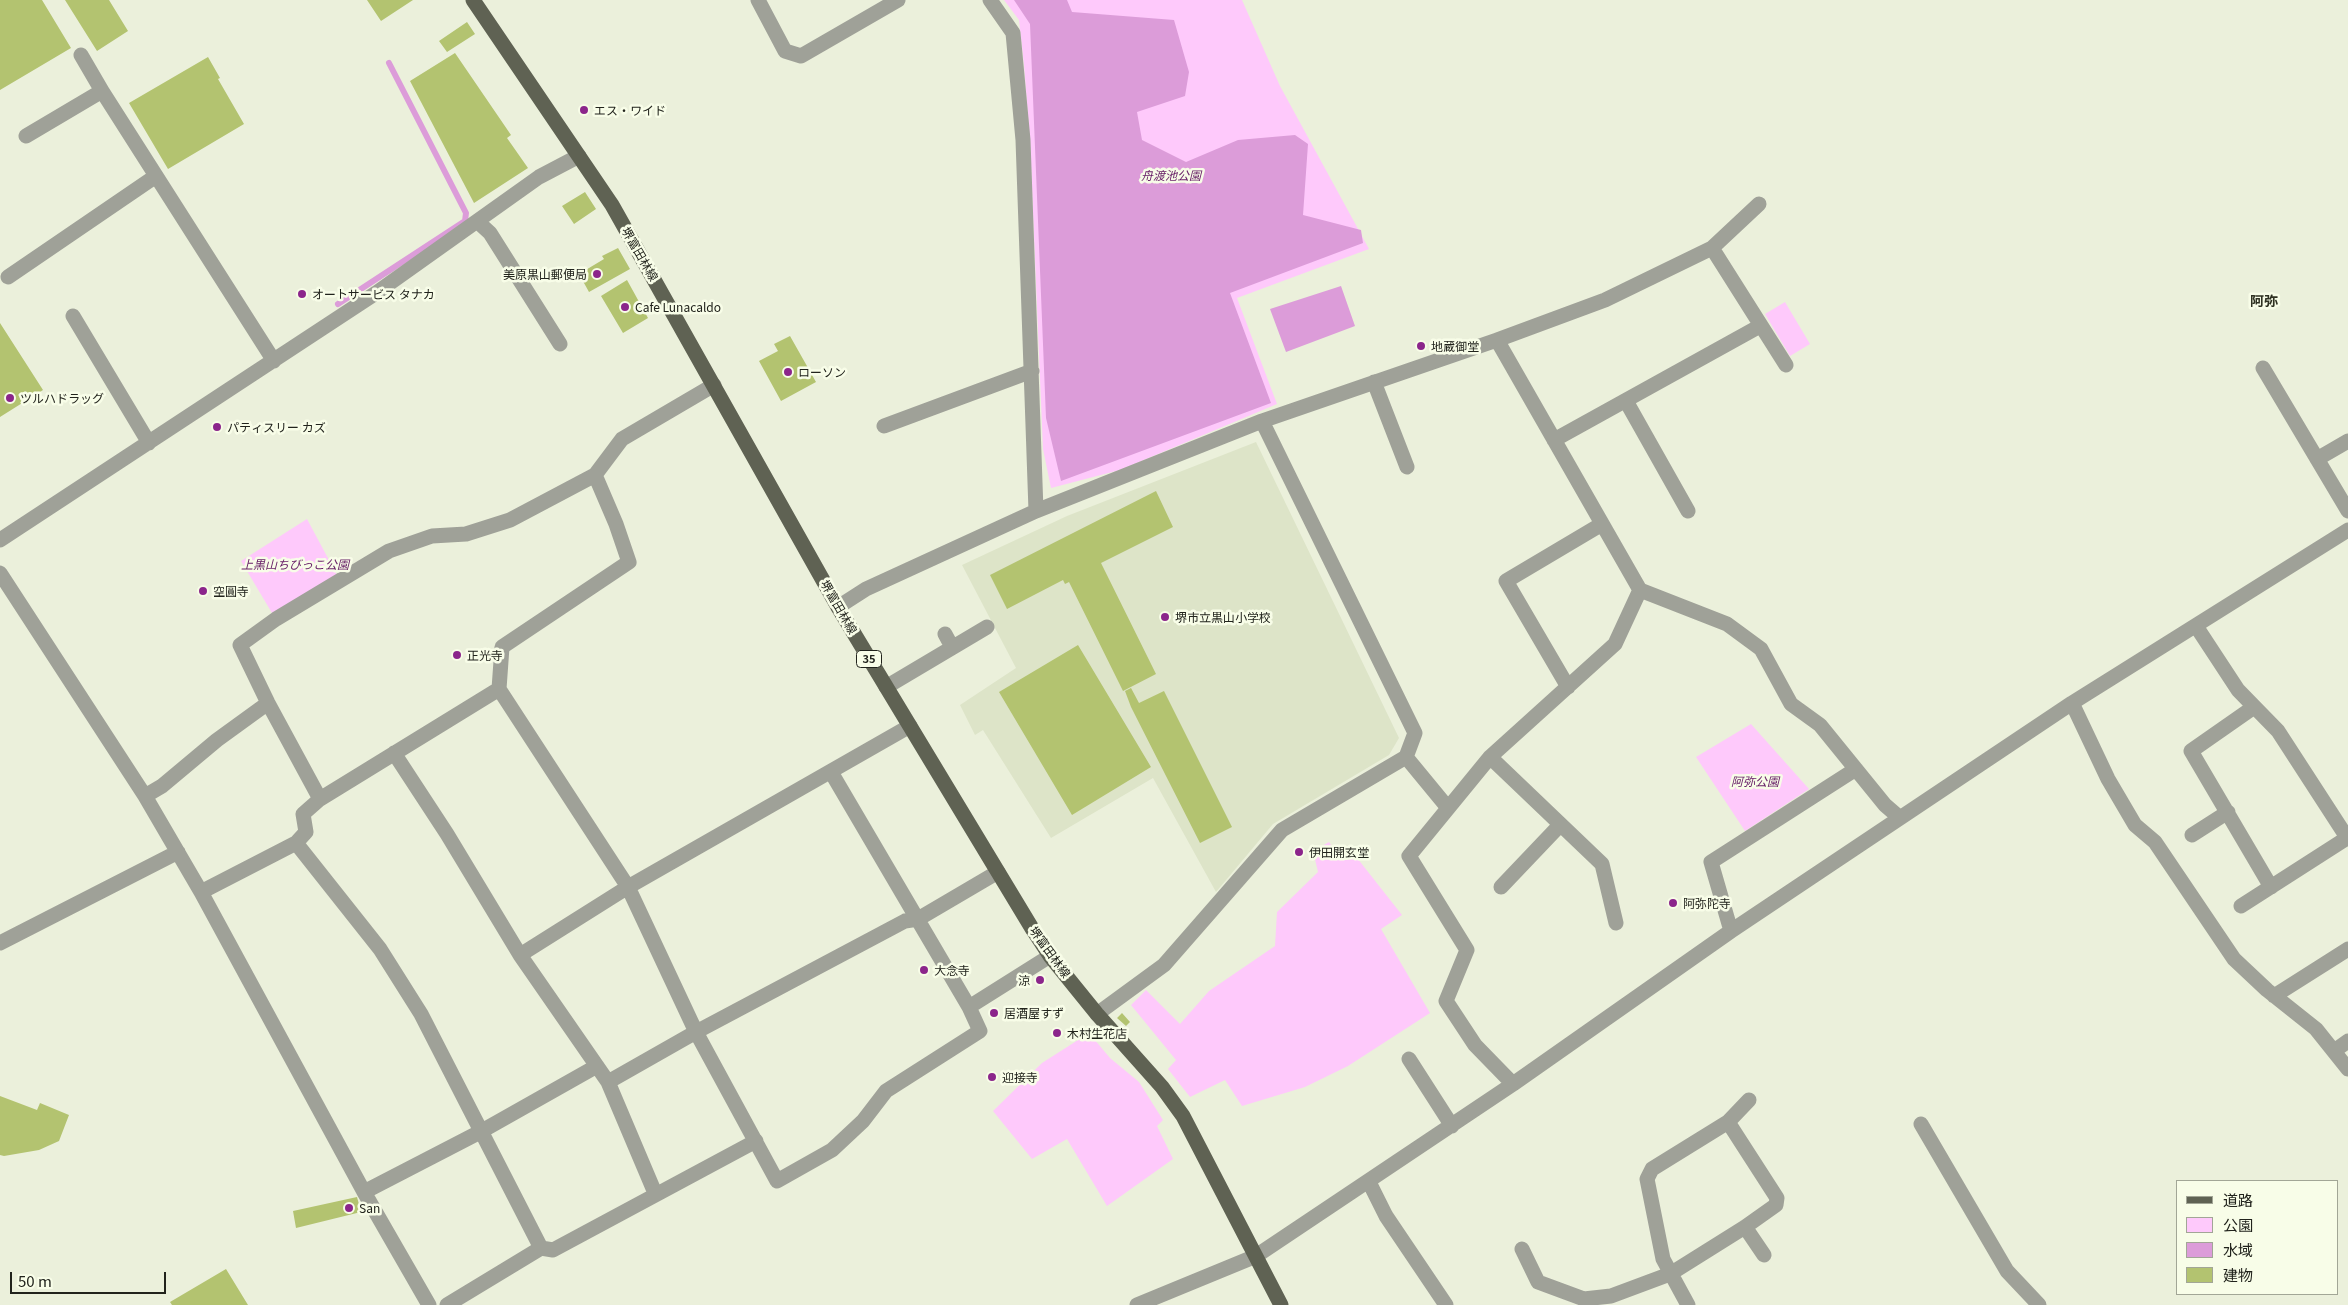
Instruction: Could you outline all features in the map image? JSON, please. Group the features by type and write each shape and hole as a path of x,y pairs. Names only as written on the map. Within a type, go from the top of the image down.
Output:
{"main road":[{"name":"堺富田林線","path":"474,0 612,205 838,607 1050,956 1097,1014 1162,1087 1183,1116 1281,1305"}],"street":[{"path":"758,0 784,51 800,56 898,0"},
{"path":"990,0 1014,33 1023,140 1036,511"},
{"path":"81,54 102,91 274,361"},
{"path":"26,136 102,91"},
{"path":"0,540 274,361 478,222 539,177 579,156"},
{"path":"8,277 156,176"},
{"path":"838,607 866,589 1036,511 1262,421 1497,340 1605,300 1712,248 1759,204"},
{"path":"478,222 490,233 560,344"},
{"path":"1712,248 1786,365"},
{"path":"73,316 149,443"},
{"path":"1554,440 1760,326"},
{"path":"1497,340 1640,590 1727,624 1761,649 1791,704 1820,725 1885,805 1900,818"},
{"path":"2263,368 2348,510"},
{"path":"884,426 1032,371"},
{"path":"1374,382 1407,467"},
{"path":"320,798 268,703 240,645 276,619 389,551 432,536 466,534 510,520 595,475 622,439 714,385"},
{"path":"1626,401 1688,511"},
{"path":"1097,1014 1164,965 1282,830 1406,757 1415,733 1262,421"},
{"path":"2317,459 2348,441"},
{"path":"595,475 616,524 629,562 502,647 499,689 628,887 696,1032 778,1181 832,1150 863,1121 886,1091 961,1046 980,1031 969,1007 831,772"},
{"path":"1568,687 1506,581 1602,524"},
{"path":"1138,1305 1256,1256 1452,1126 1731,931 2072,703 2348,530"},
{"path":"0,573 145,796 178,852 428,1305"},
{"path":"1513,1084 1476,1045 1446,1001 1467,950 1409,856 1490,757 1615,644 1640,590"},
{"path":"2196,626 2238,690 2278,731 2348,838 2241,906"},
{"path":"886,687 949,641 987,627"},
{"path":"201,892 296,843 306,832 303,814 320,798 499,689"},
{"path":"145,796 162,786 217,740 268,703"},
{"path":"2072,703 2108,779 2136,825 2155,842 2234,959 2274,996 2316,1029 2348,1069"},
{"path":"2254,707 2191,751 2271,886"},
{"path":"520,954 628,887 910,726"},
{"path":"394,753 447,834 520,954 608,1082 655,1193"},
{"path":"1406,757 1448,808"},
{"path":"1490,757 1602,864 1616,923"},
{"path":"1731,931 1711,862 1856,769"},
{"path":"2192,835 2228,812"},
{"path":"1501,887 1560,825"},
{"path":"296,843 380,950 421,1014 541,1248"},
{"path":"0,943 178,852"},
{"path":"608,1082 696,1032 906,921 918,919 998,872"},
{"path":"2274,996 2348,949"},
{"path":"969,1007 1050,956"},
{"path":"2334,1051 2348,1041"},
{"path":"1409,1059 1452,1126"},
{"path":"364,1192 480,1132 597,1066"},
{"path":"1688,1305 1663,1259 1647,1179 1652,1169 1728,1122 1749,1100"},
{"path":"1522,1249 1538,1282 1584,1299 1611,1296 1670,1274 1776,1206 1777,1198 1728,1122"},
{"path":"1921,1124 2007,1271 2039,1305"},
{"path":"448,1305 541,1248 553,1250 655,1193 756,1141"},
{"path":"1369,1182 1386,1216 1446,1305"},
{"path":"1745,1227 1764,1255"}],"shaded area":[{"name":"堺市立黒山小学校","path":"1256,442 1399,738 1389,755 1273,824 1216,892 1153,778 1051,838 983,730 975,735 960,705 1016,668 962,565 1067,516"}],"green space":[{"name":"舟渡池公園","path":"1004,0 1242,0 1280,86 1369,249 1237,298 1277,404 1120,470 1051,488 1043,449 1030,141 1024,65 1019,20"},
{"path":"1785,302 1810,344 1790,356 1765,314"},
{"name":"上黒山ちびっこ公園","path":"307,519 337,575 272,613 241,561"},
{"name":"阿弥公園","path":"1751,724 1809,789 1745,831 1696,757"},
{"path":"1329,842 1337,854 1350,849 1402,915 1381,929 1430,1013 1348,1066 1305,1087 1242,1106 1225,1080 1190,1097 1168,1069 1176,1060 1131,1005 1146,990 1180,1024 1209,991 1275,946 1277,912 1318,872 1313,851"},
{"path":"1089,1033 1110,1058 1139,1082 1163,1120 1157,1126 1173,1159 1107,1206 1067,1139 1032,1159 993,1111 1042,1063"}],"water":[{"name":"舟渡池公園","path":"1014,0 1067,0 1072,12 1174,20 1189,72 1185,96 1137,112 1142,140 1186,162 1238,140 1295,135 1308,144 1303,215 1361,230 1363,243 1230,293 1271,403 1061,481 1046,418 1030,24"},
{"path":"1341,286 1355,326 1286,352 1270,309"}],"building":[{"path":"0,0 42,0 71,48 0,90"},
{"path":"65,0 109,0 128,31 97,51"},
{"path":"367,0 413,0 381,21"},
{"path":"467,22 475,34 447,52 439,41"},
{"path":"455,53 511,135 507,138 528,168 474,203 410,81"},
{"path":"208,57 220,78 218,79 244,124 168,169 129,103"},
{"path":"585,192 596,209 574,224 562,206"},
{"path":"618,248 630,269 589,292 579,274 604,259 602,256"},
{"name":"Cafe Lunacaldo","path":"627,280 648,318 623,333 601,296"},
{"path":"0,323 43,390 0,417"},
{"name":"ローソン","path":"790,336 816,382 781,401 759,361 778,351 774,344"},
{"path":"1156,491 1173,527 1101,563 1156,674 1123,691 1069,582 1065,584 1063,580 1007,609 990,575"},
{"path":"1078,645 1151,767 1072,815 999,692"},
{"path":"1131,688 1139,703 1164,691 1232,827 1200,843 1131,707 1125,691"},
{"path":"1122,1013 1130,1022 1126,1026 1117,1018"},
{"path":"0,1096 37,1110 40,1103 69,1115 59,1141 39,1150 4,1156 0,1155"},
{"path":"357,1197 361,1212 296,1228 293,1211"},
{"path":"226,1269 248,1305 172,1305 170,1302"}],"waterway":[{"path":"338,304 465,221 466,213 389,63"}],"place":[{"name":"エス・ワイド","path":"584,110"},
{"name":"美原黒山郵便局","path":"597,274"},
{"name":"オートサービス タナカ","path":"302,294"},
{"name":"Cafe Lunacaldo","path":"625,307"},
{"name":"地蔵御堂","path":"1421,346"},
{"name":"ローソン","path":"788,372"},
{"name":"ツルハドラッグ","path":"10,398"},
{"name":"パティスリー カズ","path":"217,427"},
{"name":"空圓寺","path":"203,591"},
{"name":"堺市立黒山小学校","path":"1165,617"},
{"name":"正光寺","path":"457,655"},
{"name":"伊田開玄堂","path":"1299,852"},
{"name":"阿弥陀寺","path":"1673,903"},
{"name":"大念寺","path":"924,970"},
{"name":"涼","path":"1040,980"},
{"name":"居酒屋すず","path":"994,1013"},
{"name":"木村生花店","path":"1057,1033"},
{"name":"迎接寺","path":"992,1077"},
{"name":"San","path":"349,1208"}],"district":[{"name":"阿弥","path":"2264,301"}]}
